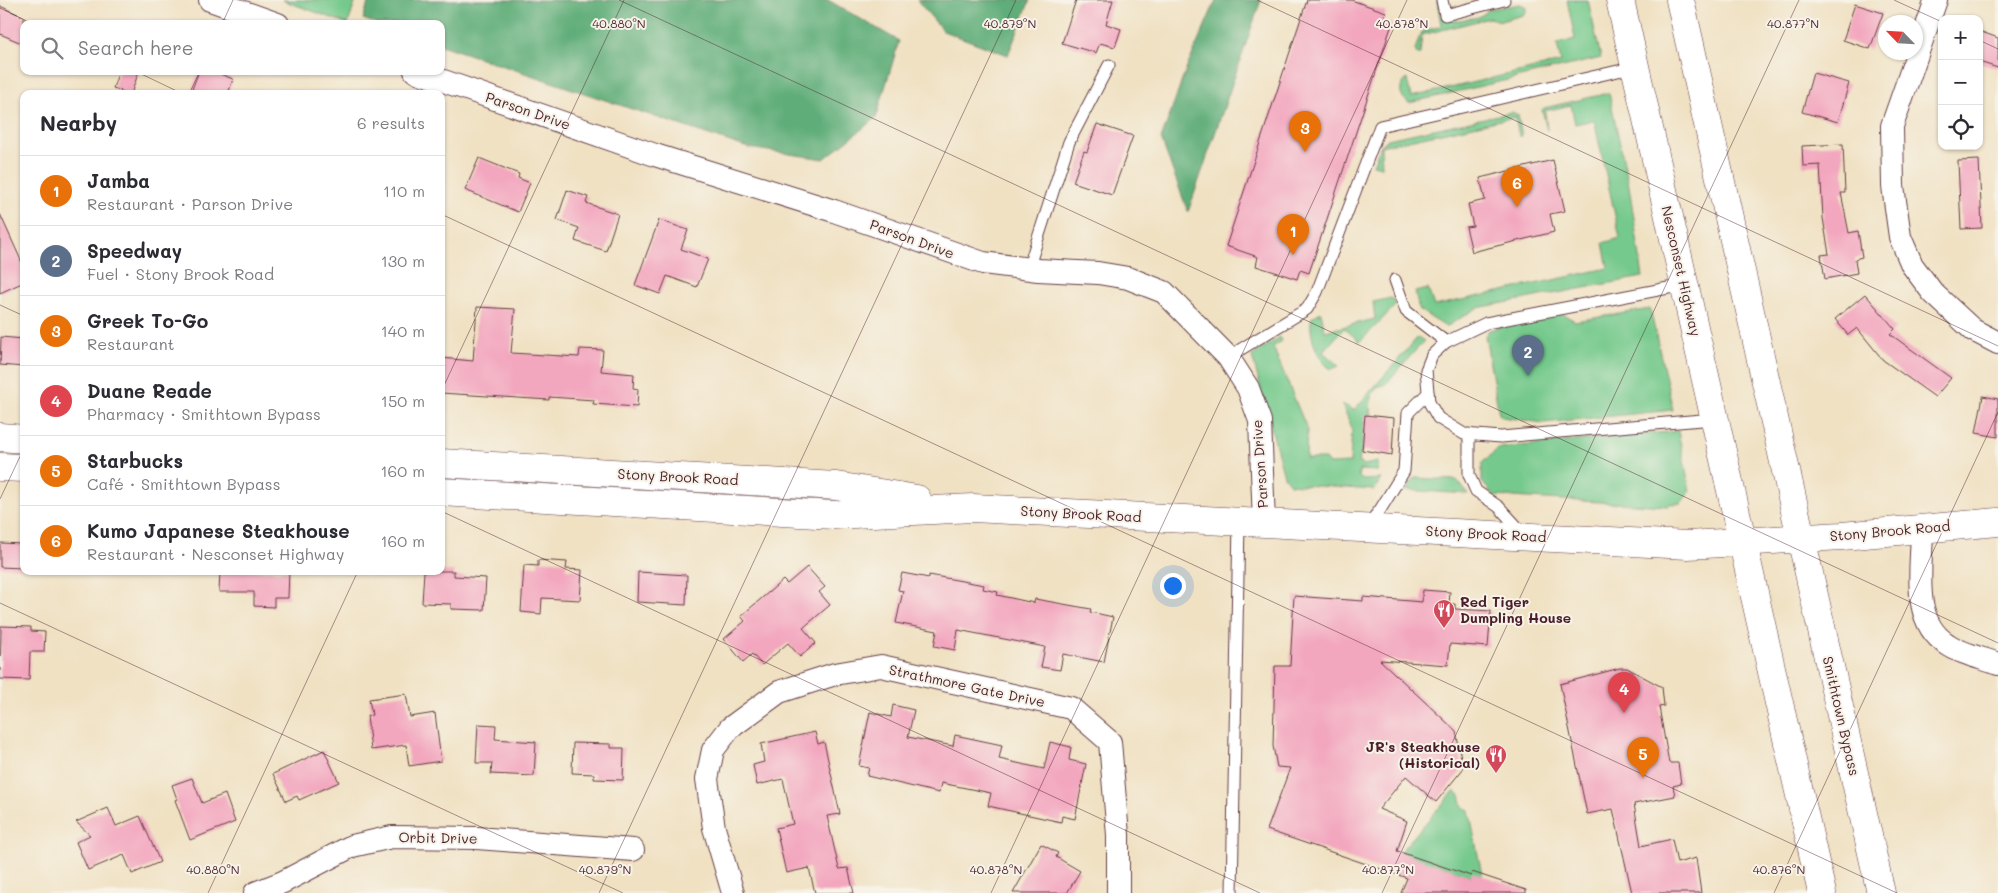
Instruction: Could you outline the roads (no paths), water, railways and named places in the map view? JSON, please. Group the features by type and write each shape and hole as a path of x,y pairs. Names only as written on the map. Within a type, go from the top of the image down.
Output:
{"main road":[{"name":"Nesconset Highway","path":"1620,0 1742,542"},
{"path":"1680,0 1801,538"},
{"path":"0,437 20,438"},
{"name":"Stony Brook Road","path":"445,463 836,486 973,508"},
{"path":"0,467 20,468"},
{"name":"Stony Brook Road","path":"445,492 834,515 973,508 1525,535 1688,545 1998,522"},
{"name":"Smithtown Bypass","path":"1801,538 1881,893"},
{"path":"1742,542 1822,893"}],"street":[{"path":"210,0 267,20"},
{"path":"1936,0 1892,126 1893,186 1900,237 1912,265 1933,293 1973,330 1998,343"},
{"name":"Parson Drive","path":"425,75 655,155 834,211 959,256 984,263 1028,269 1098,273 1128,278 1164,292 1228,356 1248,388 1260,421 1251,523"},
{"path":"1922,529 1923,611 1928,624 1948,645 1998,664"},
{"name":"Strathmore Gate Drive","path":"732,893 714,828 707,779 713,750 730,728 779,692 835,674 881,666 1071,708 1110,742 1118,835 1118,893"},
{"name":"Orbit Drive","path":"255,893 286,887 352,846 392,837 477,838 633,850"}],"lane":[{"path":"1442,0 1445,15 1504,0"},
{"path":"1028,269 1069,142 1109,65"},
{"path":"1228,356 1307,309 1317,292 1380,126 1635,67"},
{"path":"1395,280 1406,311 1446,342"},
{"path":"1684,285 1486,323 1446,342 1432,355 1426,370 1429,402 1438,418 1464,434 1500,437 1714,418"},
{"path":"1365,528 1380,510 1404,471 1408,413 1428,392"},
{"path":"1469,434 1469,475 1476,491 1499,508 1525,535"},
{"path":"1232,893 1251,523"}],"place":[{"name":"Greek To-Go","path":"1305,152"},
{"name":"Kumo Japanese Steakhouse","path":"1517,207"},
{"name":"Jamba","path":"1293,255"},
{"name":"Speedway","path":"1528,376"},
{"name":"Red Tiger Dumpling House","path":"1444,629"},
{"name":"Duane Reade","path":"1624,713"},
{"name":"JR's Steakhouse (Historical)","path":"1496,774"},
{"name":"Starbucks","path":"1643,778"}]}
